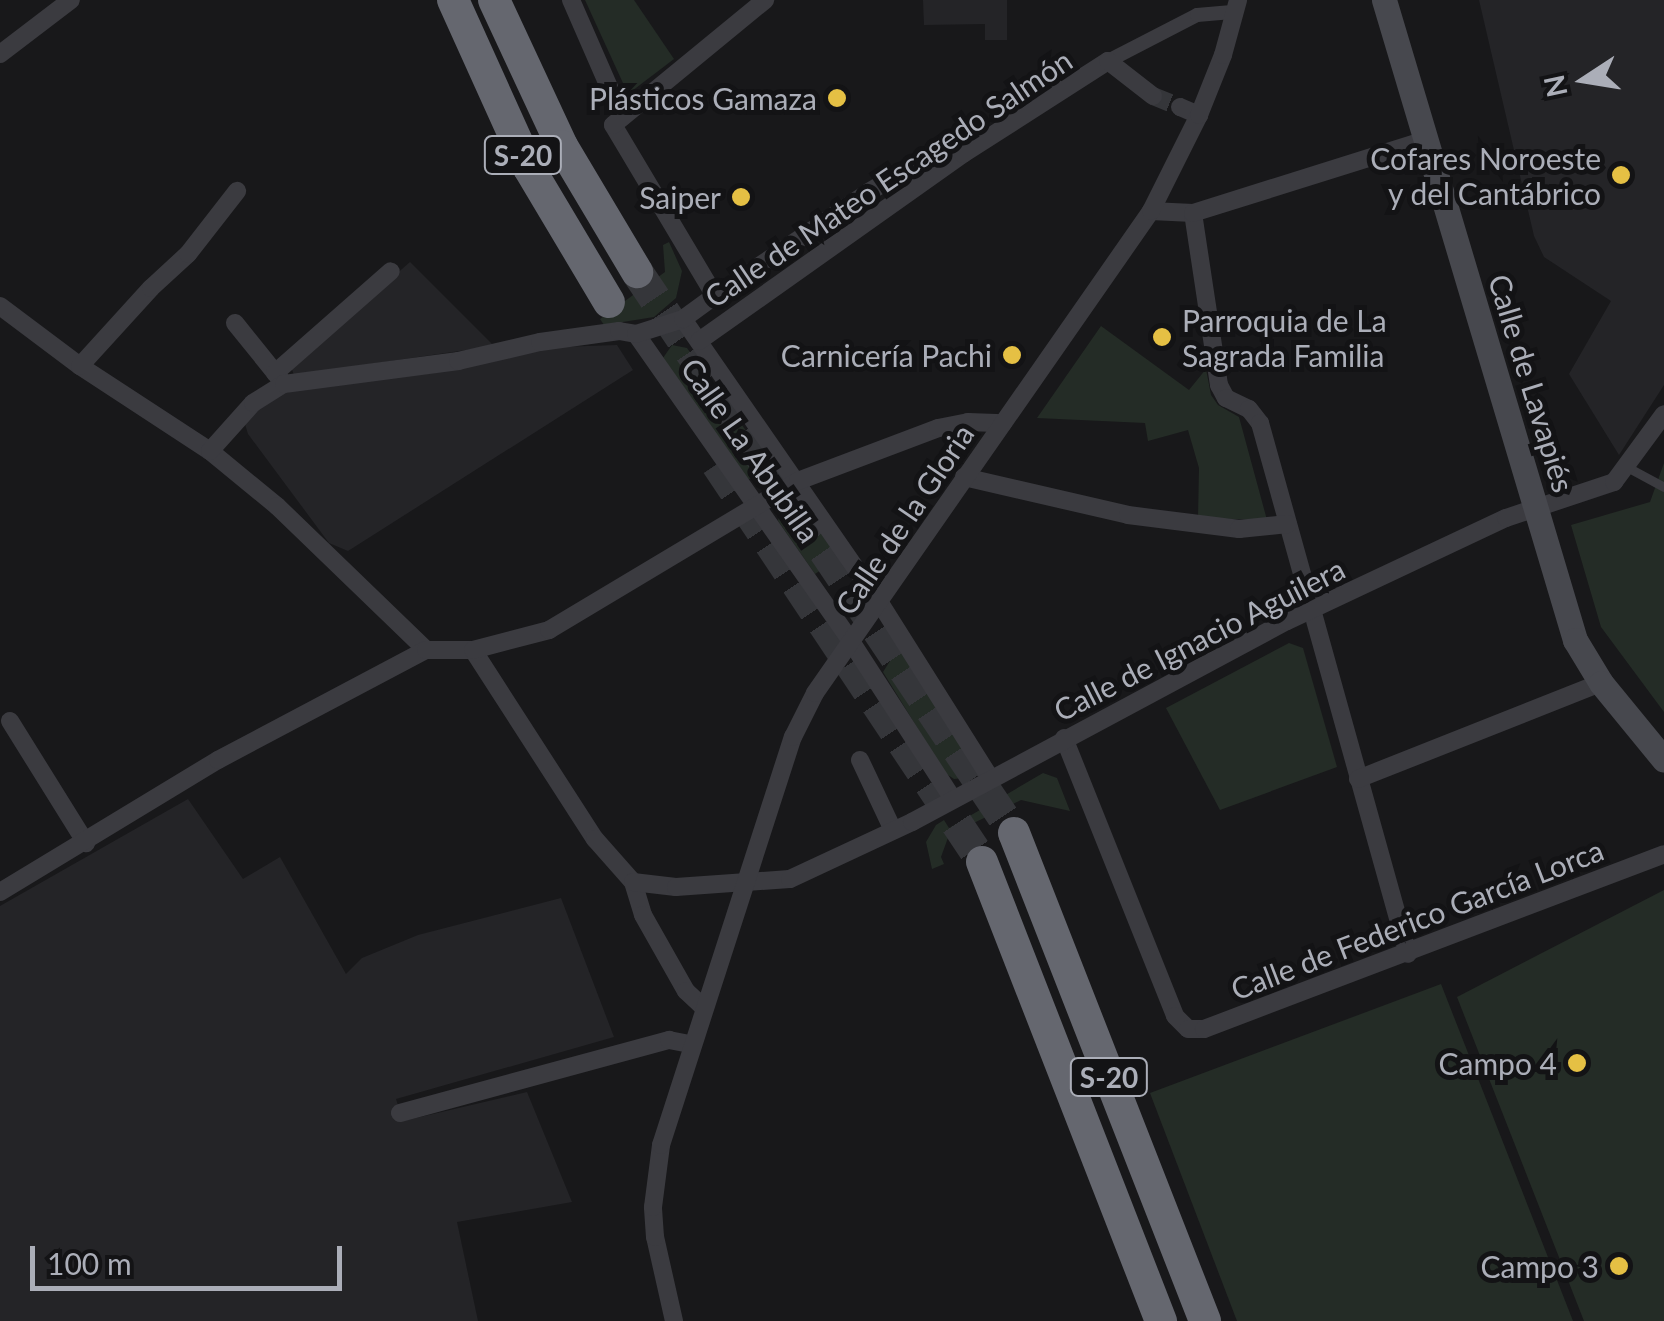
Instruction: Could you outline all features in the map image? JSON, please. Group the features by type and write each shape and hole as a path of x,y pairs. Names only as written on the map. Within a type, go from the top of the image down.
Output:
{"highway":[{"name":"S-20","path":"453,0 529,168 609,302"},
{"name":"S-20","path":"494,0 562,146 637,272"},
{"name":"S-20","path":"1014,833 1205,1321"},
{"name":"S-20","path":"982,862 1161,1321"}],"main road":[{"name":"Calle de Lavapiés","path":"1384,0 1575,640 1601,684 1664,760"}],"street":[{"path":"0,54 72,0"},
{"path":"571,0 617,121 715,296"},
{"path":"617,121 766,0"},
{"name":"Calle de Mateo Escagedo Salmón","path":"699,341 963,154 1108,61 1197,15 1237,6"},
{"name":"Calle de la Gloria","path":"674,1321 653,1207 661,1145 690,1044 793,737 815,693 1152,211 1199,115 1237,6"},
{"name":"Calle de Mateo Escagedo Salmón","path":"1108,61 1153,96"},
{"path":"1180,107 1199,115"},
{"path":"1152,211 1193,213 1423,141"},
{"name":"Calle de Mateo Escagedo Salmón","path":"280,379 458,361 540,342 620,331 636,334 683,319 910,168 963,154"},
{"path":"80,366 151,288 188,254 237,191"},
{"path":"1193,213 1215,366 1226,398 1249,409 1260,423 1408,954"},
{"name":"Calle de Mateo Escagedo Salmón","path":"210,451 253,403 391,270"},
{"path":"0,306 80,366 210,451 278,506 426,650"},
{"name":"Calle La Abubilla","path":"683,319 880,603 990,778"},
{"path":"234,323 280,379"},
{"name":"Calle La Abubilla","path":"636,334 852,643 953,799"},
{"path":"1627,467 1664,414"},
{"path":"0,892 218,760 426,650 472,650 509,643 576,618 798,481 938,428 968,422 1003,423"},
{"name":"Calle de Ignacio Aguilera","path":"748,880 764,884 790,879 893,830 1311,610 1536,508 1614,482 1627,467"},
{"path":"964,477 1128,514 1239,529 1288,524"},
{"path":"472,650 586,826 632,882 643,915 686,990 703,1007"},
{"path":"1358,779 1601,684"},
{"path":"10,721 86,842"},
{"name":"Calle de Federico García Lorca","path":"1064,738 1175,1016 1188,1029 1204,1029 1664,854"},
{"path":"860,760 893,830"},
{"path":"632,882 676,888 748,880"},
{"path":"400,1113 669,1040 690,1044"}],"lane":[{"path":"1627,467 1664,487"}],"shaded area":[{"path":"585,0 634,0 674,59 628,94"},
{"path":"923,0 1007,0 1007,40 985,40 985,24 924,25"},
{"path":"1479,0 1664,0 1664,385 1619,455 1569,374 1611,301 1544,257 1534,236"},
{"path":"669,242 682,271 676,298 654,317 604,325 600,319 665,272 663,245"},
{"path":"410,262 494,346 294,375 291,367"},
{"path":"1101,326 1189,390 1206,369 1211,395 1218,405 1239,417 1267,520 1198,518 1199,468 1188,430 1148,441 1145,423 1037,418"},
{"path":"617,345 633,370 348,551 329,543 248,434 245,424 251,413 280,394 355,378 428,374 559,347"},
{"path":"672,345 687,348 764,456 767,469 760,478 747,479 663,358"},
{"path":"1664,463 1664,712 1601,627 1571,525 1650,502"},
{"path":"791,506 802,508 839,558 815,574 778,521 780,512"},
{"path":"1289,643 1303,648 1337,767 1220,810 1166,708"},
{"path":"900,645 972,763 964,778 954,779 945,773 883,672"},
{"path":"1043,773 1057,778 1070,811 1021,800 949,835 941,857 944,864 932,869 926,842 936,825 944,820 949,828"},
{"path":"188,799 243,879 280,857 346,974 362,958 418,935 561,898 614,1037 396,1099 403,1121 527,1092 572,1202 457,1222 478,1321 0,1321 0,906"},
{"name":"Campo 4","path":"1664,890 1664,1321 1584,1321 1457,997"},
{"path":"1441,984 1573,1321 1237,1321 1150,1093"}],"tunnel":[{"path":"1153,96 1180,107"},
{"path":"637,272 1014,833"},
{"path":"717,464 982,862"}],"place":[{"name":"Plásticos Gamaza","path":"837,98"},
{"name":"Cofares Noroeste y del Cantábrico","path":"1621,175"},
{"name":"Saiper","path":"741,197"},
{"name":"Parroquia de La Sagrada Familia","path":"1162,337"},
{"name":"Carnicería Pachi","path":"1012,355"},
{"name":"Campo 4","path":"1577,1063"},
{"name":"Campo 3","path":"1619,1266"}]}
